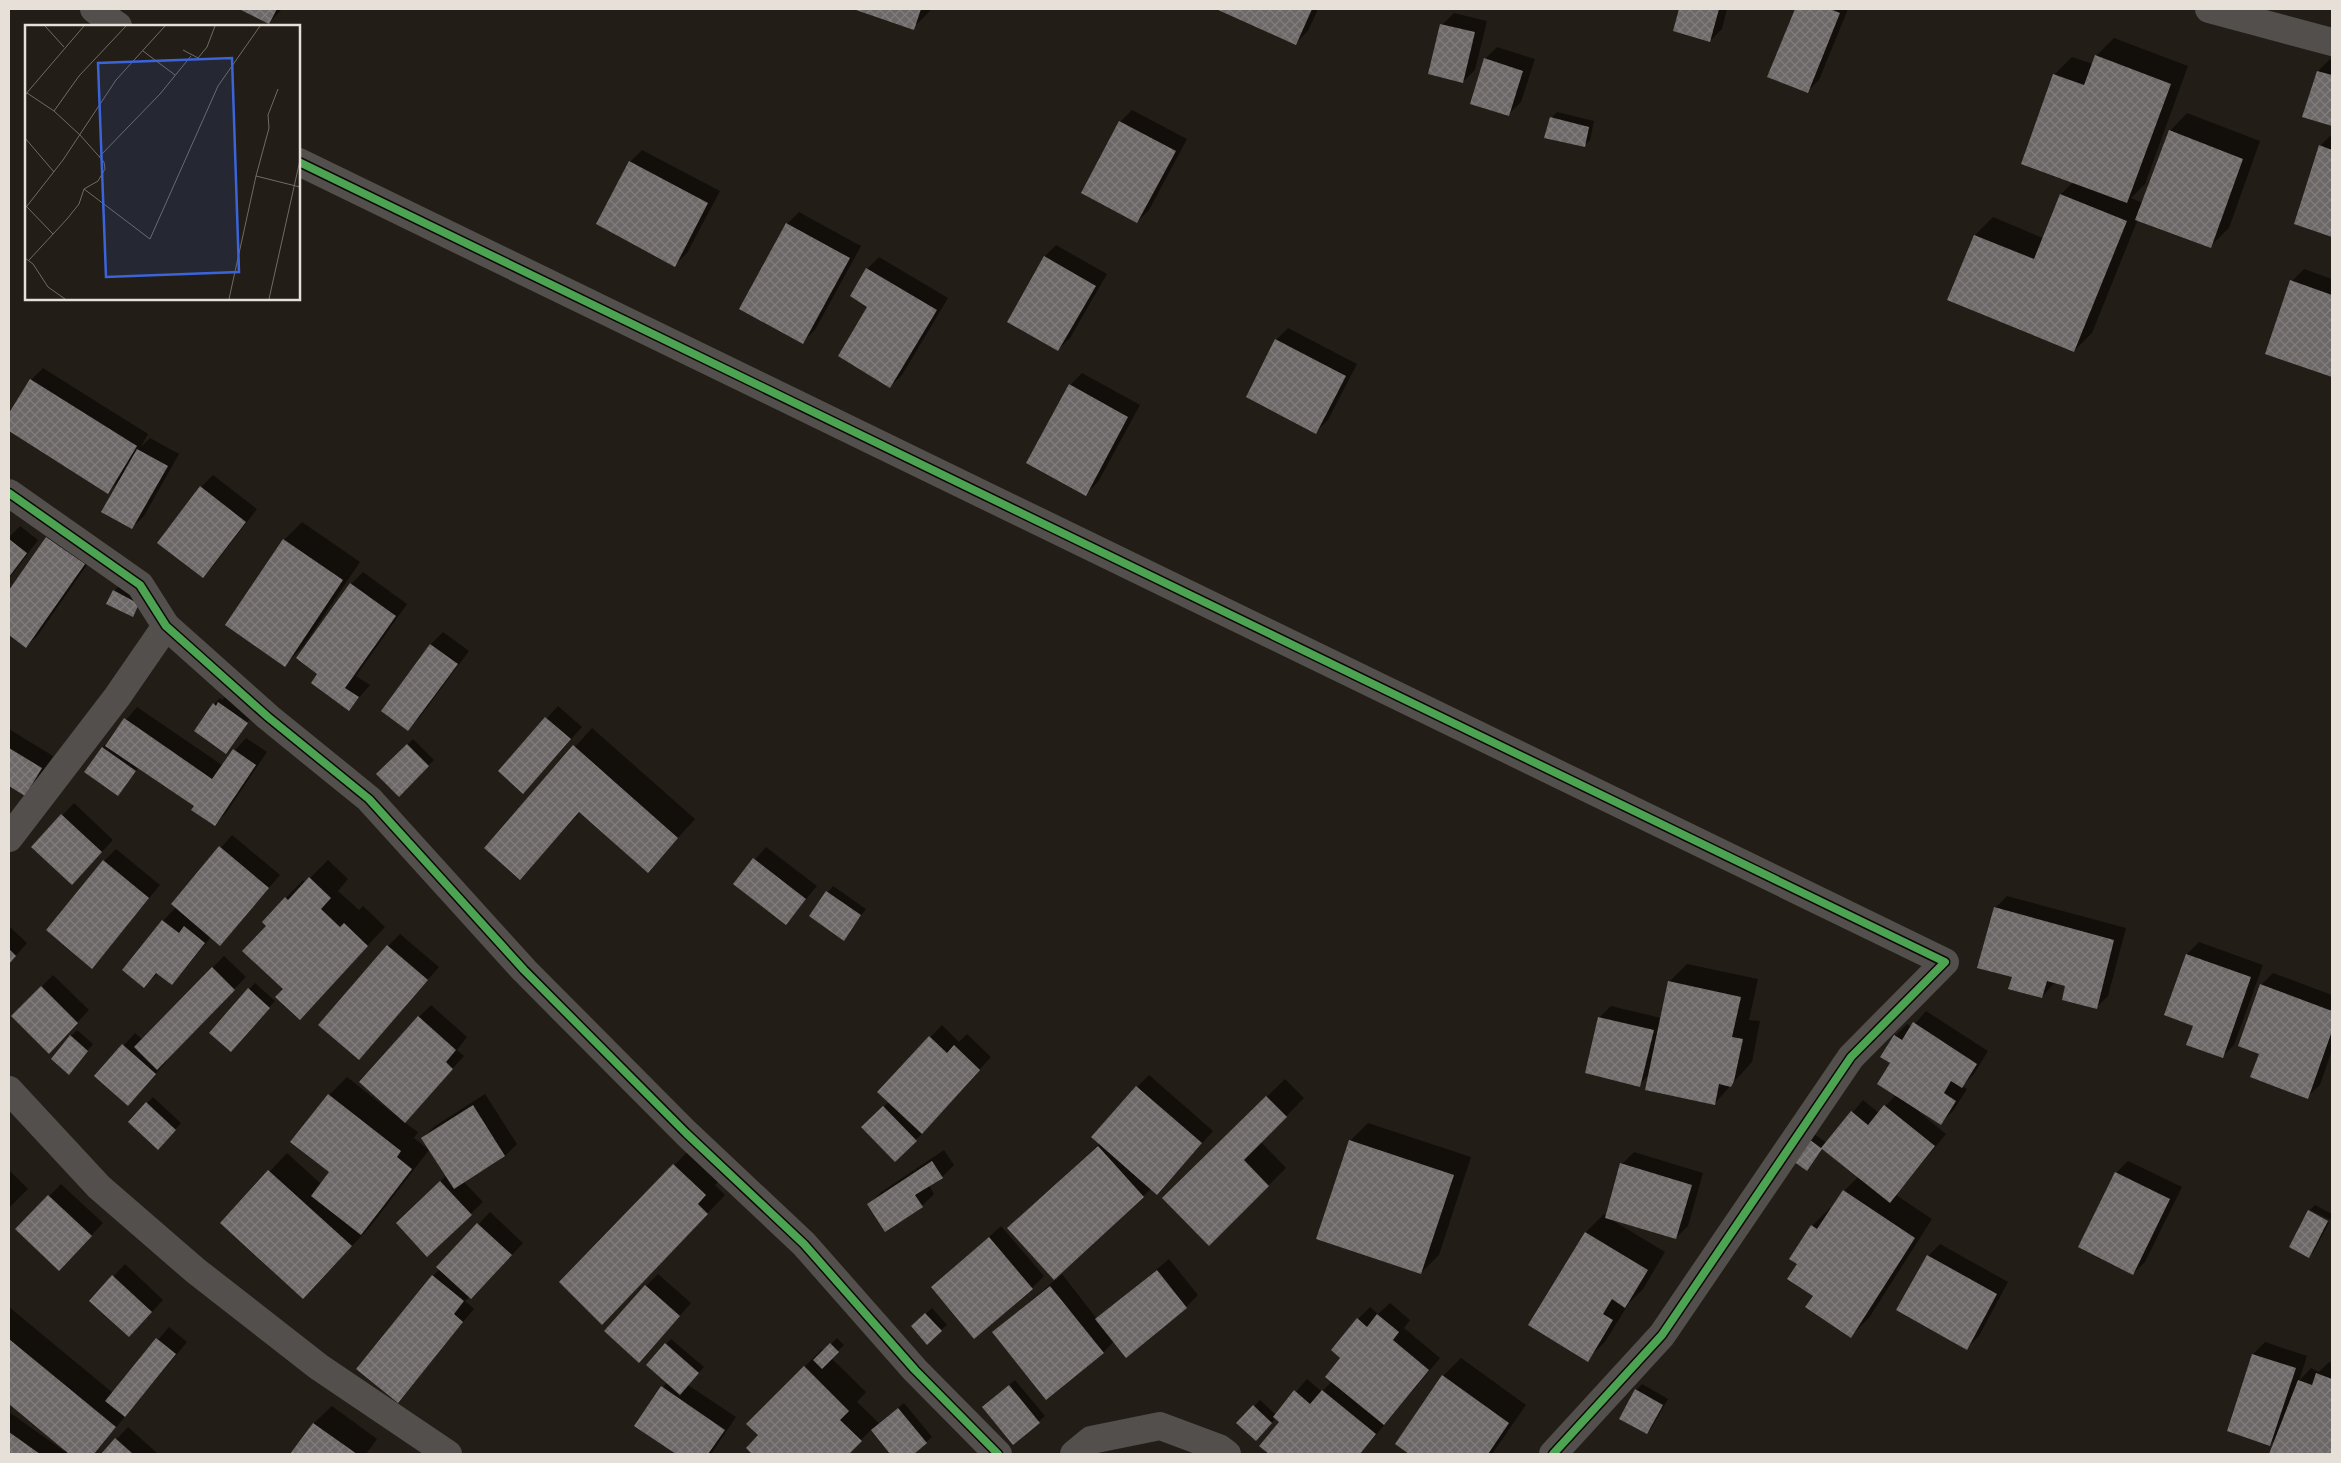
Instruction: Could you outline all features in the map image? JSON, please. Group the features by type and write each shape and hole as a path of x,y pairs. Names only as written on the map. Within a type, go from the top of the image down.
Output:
{"street":[{"path":"94,9 117,25"},
{"path":"2209,9 2332,42"},
{"path":"300,162 1945,962 1850,1057 1662,1335 1553,1454"},
{"path":"9,493 140,586 166,626 268,717 369,799 524,970 686,1133 804,1244 915,1370 998,1454"},
{"path":"9,838 117,697 166,626"},
{"path":"9,1090 100,1187 196,1271 319,1367 448,1454"},
{"path":"1074,1454 1091,1440 1160,1426 1219,1448 1227,1454"}],"building":[{"path":"239,9 277,9 269,24"},
{"path":"853,9 921,9 914,30"},
{"path":"1216,9 1312,9 1296,45"},
{"path":"1679,9 1719,9 1710,42 1673,31"},
{"path":"1795,9 1830,9 1840,13 1808,93 1767,77"},
{"path":"1440,24 1475,32 1463,83 1428,74"},
{"path":"2095,55 2171,84 2127,203 2021,164 2053,74 2084,85"},
{"path":"1484,58 1523,71 1509,116 1470,104"},
{"path":"2317,71 2332,75 2332,126 2302,117"},
{"path":"1550,117 1589,127 1585,147 1544,138"},
{"path":"1119,121 1176,151 1137,223 1081,193"},
{"path":"2169,130 2243,159 2211,248 2135,220"},
{"path":"2319,145 2332,150 2332,237 2294,224"},
{"path":"629,161 708,203 675,267 596,224"},
{"path":"2060,194 2127,221 2074,352 1947,300 1974,235 2034,259"},
{"path":"786,223 850,258 803,344 739,309"},
{"path":"1044,256 1096,286 1058,351 1007,322"},
{"path":"866,268 937,310 890,388 838,356 867,307 850,296"},
{"path":"2290,280 2332,295 2332,377 2265,354"},
{"path":"1275,339 1346,376 1316,434 1246,397"},
{"path":"30,379 137,446 108,494 9,431 9,413"},
{"path":"1069,384 1128,417 1086,496 1026,463"},
{"path":"137,449 168,466 132,529 101,512"},
{"path":"200,486 246,522 203,578 157,543"},
{"path":"46,537 85,564 26,648 9,635 9,590"},
{"path":"9,539 27,553 9,577"},
{"path":"283,539 343,580 285,667 225,625"},
{"path":"350,583 396,616 345,688 359,697 349,711 311,683 317,674 296,658"},
{"path":"113,590 139,604 133,617 106,604"},
{"path":"430,644 458,664 408,731 381,711"},
{"path":"218,702 248,723 226,754 194,731 213,703 216,706"},
{"path":"545,717 571,739 523,794 498,771"},
{"path":"124,718 212,779 233,749 256,765 215,826 191,810 194,806 105,746"},
{"path":"407,744 429,766 399,797 376,774"},
{"path":"573,745 678,838 648,873 579,812 520,880 484,848"},
{"path":"102,747 136,771 118,796 84,772"},
{"path":"9,748 42,768 25,796 9,786"},
{"path":"61,814 102,852 72,885 31,847"},
{"path":"219,846 269,888 220,946 171,904"},
{"path":"753,858 806,899 786,925 733,884"},
{"path":"103,860 149,898 92,969 46,930"},
{"path":"309,877 331,898 321,909 340,927 344,923 368,946 300,1020 275,997 283,989 242,951 266,926 262,922 285,897 288,900"},
{"path":"826,891 861,915 844,941 809,916"},
{"path":"1994,907 2114,940 2097,1009 2062,1000 2065,986 2047,981 2042,998 2008,989 2012,977 1977,968"},
{"path":"162,920 179,933 184,926 205,943 172,985 156,973 144,988 122,970"},
{"path":"387,945 428,980 359,1060 318,1025"},
{"path":"9,949 16,956 9,964"},
{"path":"2186,954 2251,977 2223,1058 2186,1045 2193,1026 2164,1015"},
{"path":"212,967 235,990 157,1070 134,1047"},
{"path":"1668,981 1741,997 1732,1037 1743,1039 1734,1081 1731,1087 1719,1084 1715,1105 1645,1090"},
{"path":"2260,984 2332,1011 2332,1031 2308,1099 2250,1077 2259,1054 2238,1046"},
{"path":"41,986 78,1023 49,1054 11,1016"},
{"path":"248,988 270,1008 231,1052 209,1033"},
{"path":"418,1016 456,1050 446,1062 453,1069 405,1123 359,1082"},
{"path":"1598,1017 1654,1030 1640,1087 1585,1073"},
{"path":"1913,1022 1977,1064 1962,1088 1951,1081 1944,1093 1956,1101 1941,1125 1877,1084 1890,1063 1880,1057 1894,1035 1902,1040"},
{"path":"70,1035 88,1051 69,1075 51,1059"},
{"path":"929,1036 947,1053 954,1045 980,1070 922,1134 877,1092"},
{"path":"122,1044 156,1074 128,1106 94,1076"},
{"path":"1136,1086 1202,1143 1157,1195 1091,1137"},
{"path":"328,1094 401,1151 397,1157 412,1169 361,1235 311,1196 329,1172 290,1142"},
{"path":"1266,1096 1287,1117 1244,1160 1269,1186 1209,1246 1162,1198"},
{"path":"146,1102 176,1130 158,1150 128,1122"},
{"path":"473,1105 505,1156 454,1189 421,1138"},
{"path":"1884,1105 1935,1146 1890,1203 1822,1149 1807,1171 1786,1156 1802,1134 1821,1148 1851,1111 1868,1125"},
{"path":"883,1106 917,1141 895,1162 861,1127"},
{"path":"1349,1140 1454,1175 1421,1274 1316,1239"},
{"path":"1098,1146 1144,1197 1054,1280 1007,1228"},
{"path":"932,1161 943,1178 915,1195 923,1207 885,1232 867,1204"},
{"path":"1620,1163 1692,1185 1676,1239 1605,1218"},
{"path":"673,1164 706,1195 698,1204 708,1214 602,1325 559,1282"},
{"path":"268,1170 352,1246 303,1299 220,1223"},
{"path":"2115,1172 2170,1199 2133,1275 2078,1247"},
{"path":"440,1181 472,1215 427,1257 396,1223"},
{"path":"1843,1190 1915,1238 1851,1338 1805,1307 1813,1296 1787,1279 1797,1264 1789,1259 1811,1225 1817,1229"},
{"path":"48,1195 92,1236 59,1271 15,1229"},
{"path":"2308,1210 2328,1221 2309,1258 2289,1247"},
{"path":"477,1223 512,1255 471,1299 436,1267"},
{"path":"1585,1232 1648,1270 1625,1308 1612,1299 1603,1314 1613,1320 1588,1362 1528,1325"},
{"path":"989,1237 1033,1289 974,1339 931,1287"},
{"path":"1927,1255 1997,1294 1967,1350 1896,1310"},
{"path":"1157,1270 1187,1308 1126,1358 1095,1319"},
{"path":"112,1275 152,1312 129,1337 89,1301"},
{"path":"432,1275 464,1301 454,1314 463,1322 398,1403 356,1369"},
{"path":"645,1285 680,1316 639,1363 604,1331"},
{"path":"1050,1286 1104,1353 1046,1400 992,1332"},
{"path":"925,1313 942,1331 927,1345 911,1326"},
{"path":"1377,1314 1399,1332 1393,1340 1429,1370 1384,1425 1325,1377 1340,1358 1331,1350 1357,1318 1367,1327"},
{"path":"156,1338 176,1354 125,1417 105,1401"},
{"path":"9,1339 116,1427 94,1454 69,1454 9,1404"},
{"path":"665,1343 699,1373 680,1395 646,1365"},
{"path":"830,1343 839,1352 822,1369 813,1360"},
{"path":"2252,1354 2296,1368 2270,1446 2227,1431"},
{"path":"804,1366 849,1411 840,1420 862,1441 849,1454 752,1454 746,1448 758,1435 746,1424"},
{"path":"2316,1373 2332,1379 2332,1454 2269,1454 2298,1380 2312,1385"},
{"path":"1442,1375 1509,1423 1488,1454 1409,1454 1395,1444"},
{"path":"1009,1385 1040,1423 1013,1445 982,1407"},
{"path":"661,1386 725,1430 708,1454 676,1454 634,1426"},
{"path":"1635,1389 1663,1405 1647,1434 1619,1419"},
{"path":"1294,1390 1310,1404 1322,1390 1376,1434 1360,1454 1269,1454 1259,1446 1279,1422 1273,1417"},
{"path":"1253,1405 1272,1423 1256,1441 1236,1423"},
{"path":"898,1408 927,1443 914,1454 890,1454 871,1430"},
{"path":"313,1423 357,1454 290,1454"},
{"path":"9,1432 40,1454 9,1454"},
{"path":"115,1438 133,1454 101,1454"}],"cycle path":[{"path":"300,162 1945,962 1851,1057 1662,1335 1553,1454"},
{"path":"9,493 140,585 166,626 268,717 369,799 524,970 686,1133 804,1244 915,1370 998,1454"}]}
